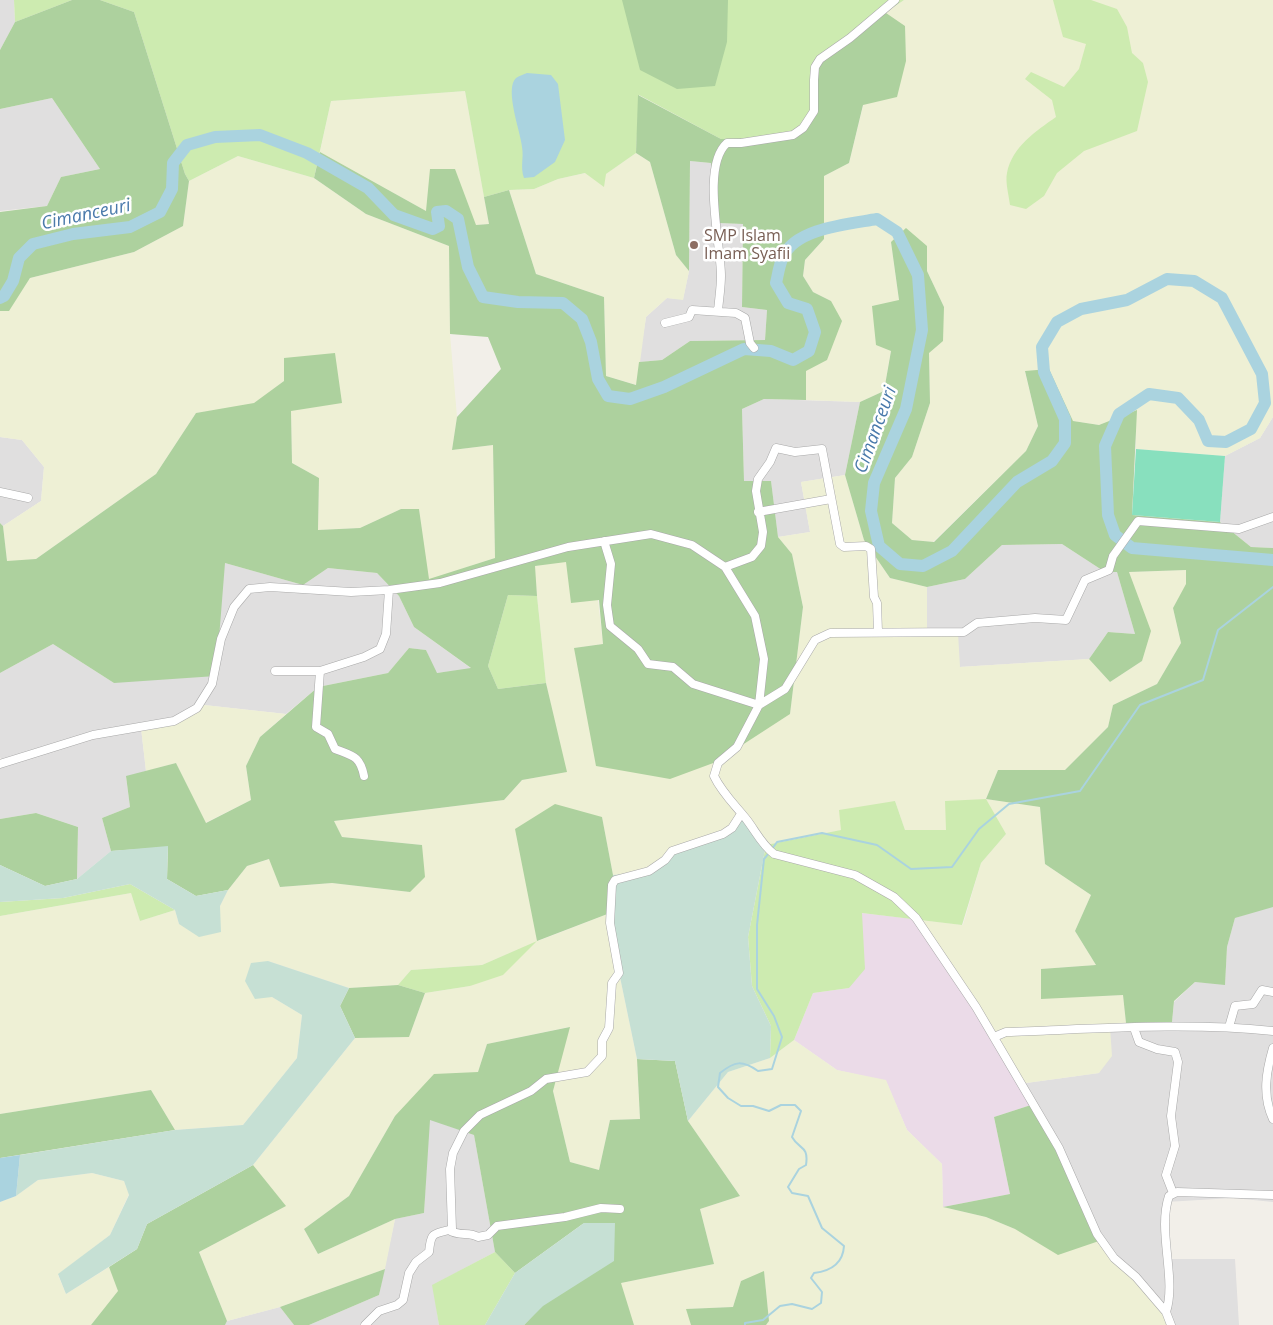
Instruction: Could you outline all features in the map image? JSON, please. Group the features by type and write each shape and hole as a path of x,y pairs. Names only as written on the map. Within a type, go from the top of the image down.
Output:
{"street":[{"path":"718,311 721,276 716,222 715,169 720,151 727,143 741,143 793,135 803,128 814,111 815,74 820,59 850,38 895,0"},
{"path":"666,323 689,317 692,310 736,313 745,318 750,343 754,348"},
{"path":"725,567 752,558 761,546 763,532 756,492 758,479 770,462 776,448 794,452 822,450 840,544 844,548 866,546 871,549 874,597 878,603 878,632"},
{"path":"0,492 28,498"},
{"path":"758,512 831,499"},
{"path":"604,541 611,564 607,605 610,626 638,649 648,664 673,667 694,684 759,705 785,689 815,640 830,633 964,632 977,623 1035,618 1066,620 1085,580 1109,570 1113,556 1138,521 1239,529 1273,517"},
{"path":"0,764 93,735 174,721 197,708 212,684 221,639 234,607 249,589 270,587 351,592 389,590 440,583 568,547 650,534 692,545 725,567 755,616 764,659 759,705 737,747 718,763 714,776 719,786 766,848 774,854 855,875 894,897 916,918 994,1037 1059,1148 1100,1241 1166,1312"},
{"path":"275,671 320,671 364,657 380,649 386,634 389,590"},
{"path":"320,671 316,727 328,734 335,749 357,758 362,763 364,776"},
{"path":"365,1325 379,1310 403,1300 409,1273 416,1262 429,1252 430,1237 435,1233 449,1230 454,1225 450,1203 450,1169 453,1154 464,1131 480,1115 531,1091 546,1079 587,1072 602,1056 602,1041 608,1028 612,983 619,972 610,923 612,884 615,880 649,871 665,860 672,851 723,834 732,828 741,814"},
{"path":"1229,1027 1235,1006 1253,1004 1262,990 1273,992"},
{"path":"994,1037 1006,1032 1134,1028 1229,1027 1273,1031"},
{"path":"1134,1028 1139,1042 1157,1049 1175,1052 1178,1062 1171,1116 1175,1146 1166,1175 1173,1193"},
{"path":"1273,1048 1267,1106 1273,1119"},
{"path":"1173,1193 1273,1195"},
{"path":"1171,1325 1166,1312 1166,1204 1173,1193"},
{"path":"449,1230 456,1235 473,1234 478,1238 488,1235 497,1226 565,1217 601,1208 620,1209"}],"shaded area":[{"path":"0,0 14,0 15,22 0,50"},
{"path":"52,98 100,169 61,177 47,206 0,211 0,109"},
{"path":"690,161 711,163 719,223 743,224 742,307 767,310 765,340 690,341 662,360 639,362 646,317 667,298 683,299 689,271"},
{"path":"764,399 860,402 845,475 801,482 810,532 778,537 771,481 744,481 742,409"},
{"path":"1273,417 1273,548 1251,547 1220,522 1225,456 1260,438"},
{"path":"0,437 22,440 44,467 41,501 3,526 0,523"},
{"path":"1062,544 1105,572 1117,572 1135,634 1108,632 1089,659 959,667 927,633 927,587 965,579 1002,545"},
{"path":"225,563 303,585 328,568 377,573 399,596 414,627 472,669 436,673 426,650 409,648 388,673 318,687 286,714 204,705 182,720 141,728 146,771 126,777 130,807 102,818 111,851 77,879 78,827 36,813 0,819 0,765 3,764 0,757 0,673 53,644 114,683"},
{"path":"1273,907 1273,1202 1233,1198 1166,1202 1170,1259 1235,1259 1239,1325 1168,1325 1099,1241 1019,1084 1099,1073 1110,1027 1126,1023 1172,1022 1174,1002 1195,982 1225,984 1227,947 1235,918"},
{"path":"862,913 922,920 1031,1105 994,1117 1010,1194 943,1207 942,1164 907,1130 886,1081 837,1070 794,1040 813,993 849,988"},
{"path":"429,1119 474,1135 495,1252 433,1285 439,1325 309,1325 379,1295 395,1219 424,1213"},
{"path":"280,1307 294,1325 225,1325 227,1321"}],"green space":[{"path":"14,0 72,0 15,22"},
{"path":"72,0 100,0 134,12 185,174 189,181 183,226 134,252 30,278 9,311 0,311 0,212 47,206 61,177 100,169 52,98 0,109 0,50 15,22"},
{"path":"100,0 904,0 817,60 815,113 795,137 721,139 639,95 636,153 606,174 604,187 585,173 558,179 534,189 509,190 484,197 465,91 331,101 314,178 238,156 189,181 185,174 134,12"},
{"path":"622,0 728,0 727,42 715,86 677,89 640,70"},
{"path":"904,0 1273,0 1273,417 1260,438 1225,456 1136,449 1136,411 1099,425 1073,421 1049,369 1025,372 1038,426 1026,451 933,542 912,540 892,523 895,478 912,457 930,403 929,353 944,307 927,271 927,246 891,242 899,301 872,306 891,350 884,391 860,402 806,400 806,371 831,301 813,292 803,276 805,260 824,239 824,176 849,163 886,13"},
{"path":"1053,0 1091,0 1117,9 1127,27 1132,53 1143,63 1148,82 1137,131 1084,151 1057,173 1044,196 1026,209 1010,205 1006,181 1007,173 1014,155 1026,140 1056,117 1052,100 1025,79 1031,72 1064,87 1079,69 1086,44 1063,37"},
{"path":"886,13 905,26 906,61 897,97 863,105 849,163 824,176 824,239 805,260 803,276 813,292 831,301 842,321 827,360 806,371 806,400 764,399 742,409 744,481 771,481 778,537 792,554 803,607 790,714 716,762 670,779 596,766 574,648 603,644 599,600 571,603 566,562 535,566 537,596 508,595 488,666 498,689 546,683 567,772 522,780 504,800 334,821 342,837 422,845 425,877 410,892 332,883 280,887 269,859 247,866 228,890 196,896 167,879 168,847 111,851 102,818 130,807 126,776 176,763 206,823 251,800 246,766 260,737 318,687 388,673 409,648 426,650 437,673 471,668 414,627 399,596 377,573 328,568 303,585 225,563 216,676 114,683 53,644 0,673 0,523 3,526 7,561 36,559 156,474 196,413 254,403 284,381 284,358 335,353 342,403 291,411 292,463 319,478 318,530 360,528 401,509 419,509 429,579 495,558 493,445 452,450 457,417 501,369 488,337 450,334 449,246 366,214 314,178 320,152 426,211 430,169 455,169 476,225 489,224 484,197 509,190 536,274 604,297 606,376 636,385 639,362 662,360 690,341 765,340 767,310 742,307 743,224 719,223 711,163 690,161 689,271 676,255 650,162 636,153 638,95 721,139 795,137 815,113 817,60"},
{"path":"465,91 489,224 476,225 426,211 320,152 331,101"},
{"path":"636,153 650,162 676,255 689,271 683,300 667,298 646,317 637,385 606,376 604,297 536,274 509,190 534,189 558,179 586,173 606,174"},
{"path":"238,156 314,178 366,214 449,246 450,334 457,417 452,450 493,445 495,558 428,580 419,509 401,509 360,528 318,530 319,478 292,463 291,411 284,381 254,404 196,413 156,474 36,559 7,562 3,526 41,501 44,467 22,440 0,437 0,311 9,310 30,278 134,252 183,226 189,181"},
{"path":"906,228 927,246 927,271 944,307 943,341 929,353 930,403 912,457 895,478 892,523 912,540 934,542 1026,451 1038,426 1025,371 1049,369 1073,421 1099,425 1137,410 1132,515 1220,522 1251,547 1273,548 1273,907 1235,918 1227,947 1225,985 1195,982 1174,1001 1172,1022 1126,1023 1123,995 1041,999 1041,969 1096,965 1075,931 1091,895 1045,864 1040,807 986,799 998,770 1065,770 1108,727 1113,705 1157,684 1181,643 1173,608 1186,584 1186,570 1129,572 1151,631 1142,661 1110,682 1089,659 1108,632 1135,634 1117,572 1105,572 1062,544 1002,545 965,579 927,587 890,578 864,540 845,475 860,402 884,391 891,351 876,345 872,306 899,300 891,242"},
{"path":"1136,449 1225,456 1220,522 1132,515"},
{"path":"845,475 864,540 890,578 927,587 927,633 958,633 960,667 1089,659 1110,682 1142,661 1129,572 1186,570 1187,584 1173,608 1181,643 1157,684 1113,705 1108,727 1065,770 998,770 986,799 1040,807 1045,864 1091,895 1075,931 1096,965 1041,969 1041,998 1123,995 1126,1023 1110,1027 1112,1056 1099,1073 1019,1084 922,920 963,925 981,863 1006,834 946,830 905,830 895,801 842,830 766,845 726,830 651,872 613,875 602,817 538,941 610,913 620,977 637,1059 640,1119 610,1120 599,1170 570,1162 553,1091 569,1027 487,1044 478,1072 395,1116 349,1196 304,1229 318,1254 395,1219 385,1269 280,1307 227,1321 199,1252 285,1206 253,1165 355,1038 409,1037 425,993 470,986 536,942 482,965 411,970 398,985 349,988 268,961 272,997 302,1015 297,1058 243,1125 175,1130 151,1090 0,1114 0,916 131,893 140,921 175,910 179,924 220,906 228,890 247,866 270,859 280,887 332,883 410,892 422,845 342,837 334,821 504,800 522,780 566,772 546,683 534,566 566,561 598,600 603,644 575,648 790,714 803,607 792,554 778,537 810,532 801,482"},
{"path":"508,595 537,596 546,683 498,689 488,666"},
{"path":"204,705 286,714 260,737 246,766 251,800 205,823 176,763 146,771 141,728 182,720"},
{"path":"986,799 1006,834 981,863 962,925 862,913 865,969 849,988 813,993 794,1040 770,1058 771,1026 752,986 748,937 766,845 841,830 839,810 895,801 905,830 946,830 945,801"},
{"path":"555,804 602,817 613,875 610,913 537,941 515,829"},
{"path":"36,813 78,827 77,879 45,886 0,865 0,819"},
{"path":"740,813 766,845 748,937 752,986 771,1026 770,1058 728,1072 688,1121 675,1061 637,1059 620,977 610,913 613,875 651,872 676,846 726,830"},
{"path":"168,846 167,879 196,896 228,890 220,906 221,932 199,937 179,924 175,910 130,884 63,898 0,902 0,865 45,886 77,879 111,851"},
{"path":"130,884 175,910 140,921 131,893 0,916 0,902 63,898"},
{"path":"537,941 503,975 470,986 425,993 398,985 411,970 482,965"},
{"path":"268,961 349,988 340,1006 355,1038 253,1165 147,1224 137,1249 66,1294 58,1274 110,1235 129,1195 124,1181 92,1173 38,1180 16,1196 20,1155 175,1130 243,1125 297,1058 302,1015 272,997 255,999 245,981 251,963"},
{"path":"398,985 425,993 409,1037 355,1038 340,1006 349,988"},
{"path":"570,1027 553,1091 570,1162 599,1170 610,1120 640,1119 637,1059 675,1061 688,1121 740,1196 700,1209 714,1264 621,1283 634,1325 524,1325 542,1306 584,1223 515,1273 495,1252 474,1135 430,1120 424,1213 395,1219 318,1254 304,1229 349,1196 395,1116 434,1074 478,1072 487,1044"},
{"path":"794,1040 837,1070 886,1080 907,1130 942,1164 943,1207 986,1217 1015,1229 1099,1241 1162,1309 1168,1325 766,1325 769,1321 764,1272 741,1281 733,1307 687,1309 691,1325 634,1325 620,1283 714,1264 700,1209 740,1196 688,1121 728,1072 770,1058"},
{"path":"151,1090 175,1130 0,1158 0,1114"},
{"path":"1031,1105 1072,1170 1099,1241 1058,1255 1015,1229 986,1217 943,1207 1010,1194 994,1117"},
{"path":"253,1165 286,1206 199,1252 227,1321 225,1325 91,1325 118,1291 109,1267 137,1249 147,1224"},
{"path":"92,1173 124,1181 129,1194 110,1235 58,1275 66,1294 109,1267 119,1291 91,1325 0,1325 0,1202 16,1196 38,1180"},
{"path":"584,1223 615,1223 614,1261 543,1306 524,1325 485,1325 515,1273"},
{"path":"495,1252 515,1273 485,1325 439,1325 432,1285"},
{"path":"385,1269 379,1295 309,1325 294,1325 280,1307"},
{"path":"764,1271 769,1321 766,1325 691,1325 686,1309 733,1307 741,1281"}],"water":[{"path":"527,73 551,75 558,84 565,140 555,162 534,177 524,178 522,147 512,101 512,91 516,78"},
{"path":"20,1155 16,1196 0,1202 0,1158"}],"waterway":[{"name":"Cimanceuri","path":"0,298 4,296 13,281 19,258 33,244 73,234 130,227 160,212 172,189 173,163 187,145 215,137 260,135 307,153 368,188 394,215 433,229 439,226 437,212 446,211 458,219 468,267 483,297 518,302 563,303 582,319 591,342 598,379 608,396 630,399 664,387 744,349 771,351 793,360 809,351 815,332 807,309 788,303 776,283 783,257 789,247 811,234 824,229 877,219 897,232 918,275 922,330 906,409 874,483 871,511 879,546 900,564 923,566 952,551 1017,482 1052,461 1065,443 1065,419 1044,372 1042,347 1057,322 1081,309 1127,300 1167,279 1194,281 1222,298 1262,374 1265,403 1251,429 1226,442 1208,441 1199,420 1178,398 1149,394 1119,414 1105,446 1108,515 1115,535 1132,548 1273,560"},
{"path":"772,849 777,842 822,833 877,845 911,869 952,867 979,829 1009,804 1080,791 1140,705 1203,680 1218,630 1273,587"},
{"path":"745,1325 745,1323 763,1320 780,1306 792,1304 812,1309 821,1303 822,1292 811,1278 814,1273 835,1265 841,1257 844,1246 822,1228 808,1196 792,1193 788,1187 799,1169 806,1165 805,1151 792,1137 801,1111 795,1105 781,1105 769,1111 753,1106 741,1106 728,1098 718,1087 720,1073 734,1064 747,1065 758,1071 772,1069 782,1037 774,1016 757,989 757,925 764,859 769,853"}],"place":[{"name":"SMP Islam Imam Syafii","path":"694,245"}]}
